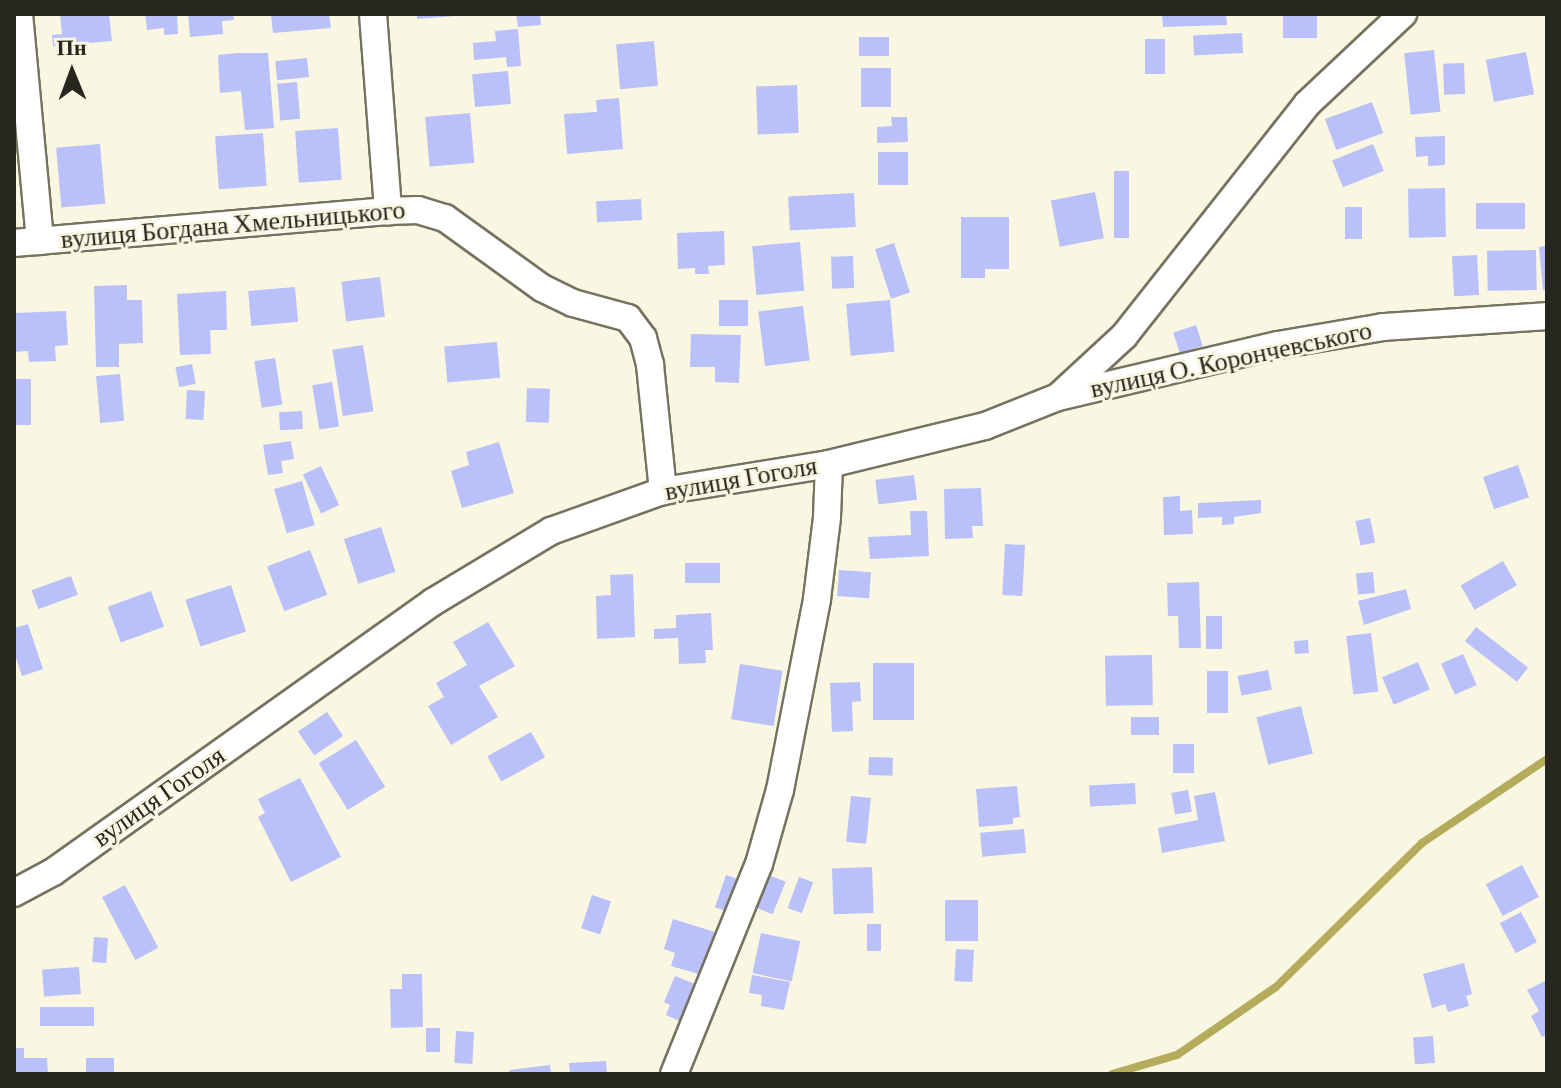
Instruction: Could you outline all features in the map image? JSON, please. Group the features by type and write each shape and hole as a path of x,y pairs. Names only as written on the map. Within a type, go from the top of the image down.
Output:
{"street":[{"path":"19,14 27,242"},
{"path":"373,14 388,211"},
{"name":"вулиця Гоголя","path":"14,893 53,872 433,602 551,531 663,491 829,464 985,426 1058,397 1124,336 1307,104 1403,14"},
{"name":"вулиця Богдана Хмельницького","path":"27,242 388,211 418,210 445,218 542,288 573,303 628,318 643,338 650,365 663,491"},
{"name":"вулиця О. Корончевського","path":"1058,397 1278,345 1383,327 1547,316"},
{"path":"674,1074 759,864 780,790 817,599 827,517 829,464"}],"building":[{"path":"60,14 109,14 112,41 53,46 52,35 62,34"},
{"path":"145,14 177,14 178,34 164,35 164,28 147,30"},
{"path":"188,14 233,14 234,20 222,21 223,34 190,37"},
{"path":"271,14 329,14 331,28 273,33"},
{"path":"417,14 455,14 455,16 417,19"},
{"path":"516,14 540,14 541,25 518,27"},
{"path":"1162,14 1226,14 1227,25 1163,27"},
{"path":"1283,14 1317,14 1317,38 1283,38"},
{"path":"518,29 521,66 507,67 506,57 474,60 473,43 496,41 495,31"},
{"path":"1242,33 1243,53 1194,56 1193,36"},
{"path":"859,37 889,37 889,56 859,56"},
{"path":"1145,39 1165,39 1165,74 1145,74"},
{"path":"654,41 658,86 620,89 616,44"},
{"path":"1434,50 1440,112 1411,115 1404,53"},
{"path":"1526,52 1534,94 1494,102 1486,60"},
{"path":"268,53 274,128 245,130 241,91 220,93 218,55"},
{"path":"307,58 309,77 277,80 275,61"},
{"path":"1464,63 1465,94 1444,95 1443,64"},
{"path":"861,68 891,68 891,107 861,107"},
{"path":"508,71 511,104 475,107 472,74"},
{"path":"297,82 300,119 280,121 277,84"},
{"path":"797,85 799,133 758,134 756,86"},
{"path":"619,98 623,149 567,154 564,114 597,112 596,100"},
{"path":"1372,102 1383,133 1336,150 1325,119"},
{"path":"470,113 474,163 430,167 425,117"},
{"path":"891,117 907,117 908,142 877,143 877,127 892,126"},
{"path":"338,128 342,180 299,183 295,131"},
{"path":"263,133 267,186 219,189 215,136"},
{"path":"1445,136 1445,165 1428,166 1428,156 1416,157 1415,137"},
{"path":"100,144 105,204 61,208 56,148"},
{"path":"1373,144 1384,171 1343,187 1332,160"},
{"path":"878,152 908,152 908,185 878,185"},
{"path":"1114,171 1129,171 1129,238 1114,238"},
{"path":"1445,188 1446,237 1409,238 1408,189"},
{"path":"1095,192 1104,238 1060,247 1051,201"},
{"path":"854,193 856,227 790,230 788,196"},
{"path":"641,199 642,220 597,222 596,201"},
{"path":"1476,203 1525,203 1525,229 1476,229"},
{"path":"1345,207 1362,207 1362,239 1345,239"},
{"path":"961,217 1009,217 1009,269 985,269 985,278 961,278"},
{"path":"724,231 725,265 708,266 709,274 695,274 695,268 678,269 677,233"},
{"path":"800,242 804,291 756,295 752,246"},
{"path":"894,243 910,292 891,299 875,249"},
{"path":"1547,246 1547,289 1543,290 1539,247"},
{"path":"1536,250 1537,290 1488,291 1487,251"},
{"path":"1477,255 1479,295 1454,296 1452,256"},
{"path":"853,256 854,288 832,289 831,257"},
{"path":"380,277 385,317 346,321 341,282"},
{"path":"127,285 127,300 142,300 143,343 119,344 119,367 96,367 94,286"},
{"path":"295,287 298,322 251,326 248,291"},
{"path":"226,291 227,330 210,330 211,354 180,355 177,294"},
{"path":"719,300 748,300 748,326 719,326"},
{"path":"890,300 895,352 851,356 846,304"},
{"path":"803,306 810,361 765,366 758,311"},
{"path":"66,311 68,345 55,346 56,361 29,362 28,351 14,352 14,313"},
{"path":"1196,325 1203,346 1180,353 1173,332"},
{"path":"691,334 741,335 739,383 715,382 715,367 690,367"},
{"path":"497,342 500,378 447,382 444,347"},
{"path":"363,345 373,411 343,416 332,350"},
{"path":"275,358 282,404 262,408 254,361"},
{"path":"192,364 196,384 179,387 175,367"},
{"path":"120,374 124,421 100,423 96,376"},
{"path":"14,379 31,379 31,425 14,425"},
{"path":"332,382 339,426 319,430 312,385"},
{"path":"527,388 550,389 549,423 526,422"},
{"path":"187,390 205,391 203,420 185,419"},
{"path":"302,411 303,429 280,430 279,412"},
{"path":"291,441 294,459 281,461 283,473 268,475 263,445"},
{"path":"499,442 514,493 462,508 451,471 469,465 466,452"},
{"path":"1518,465 1529,497 1494,509 1483,477"},
{"path":"321,466 339,505 321,513 303,474"},
{"path":"914,475 917,500 878,505 875,480"},
{"path":"302,481 315,525 287,533 274,489"},
{"path":"981,488 983,526 972,526 973,538 945,539 944,489"},
{"path":"1180,496 1180,511 1192,510 1193,534 1164,535 1163,497"},
{"path":"1261,500 1261,513 1234,517 1234,524 1222,525 1222,517 1198,518 1198,503"},
{"path":"910,511 927,511 929,556 870,559 868,537 911,535"},
{"path":"1370,518 1375,542 1361,546 1355,521"},
{"path":"381,527 396,572 358,584 344,539"},
{"path":"1005,544 1025,545 1022,596 1002,595"},
{"path":"310,550 327,595 284,611 267,566"},
{"path":"1503,561 1517,585 1475,610 1461,586"},
{"path":"685,563 720,563 720,583 685,583"},
{"path":"839,570 871,572 869,598 837,596"},
{"path":"1373,572 1375,593 1358,594 1356,573"},
{"path":"633,574 635,637 597,639 596,596 611,595 610,575"},
{"path":"71,576 78,595 38,609 32,590"},
{"path":"1199,582 1201,648 1179,648 1178,616 1168,616 1167,583"},
{"path":"231,585 246,632 200,646 185,600"},
{"path":"1406,589 1411,609 1364,625 1358,601"},
{"path":"151,591 164,627 121,642 108,607"},
{"path":"711,613 713,650 705,650 706,663 679,664 678,638 654,639 654,629 676,628 676,615"},
{"path":"1206,616 1222,616 1222,649 1206,649"},
{"path":"488,622 515,666 479,686 498,717 451,745 428,706 444,697 436,683 467,665 453,642"},
{"path":"28,624 43,669 22,676 14,652 14,628"},
{"path":"1476,627 1528,668 1517,682 1465,641"},
{"path":"1371,633 1378,692 1353,695 1346,636"},
{"path":"1308,640 1309,653 1295,654 1294,641"},
{"path":"1463,654 1477,685 1455,695 1441,664"},
{"path":"1152,655 1153,705 1106,706 1105,656"},
{"path":"1418,662 1430,690 1394,705 1382,677"},
{"path":"873,663 914,663 914,720 873,720"},
{"path":"740,664 782,671 774,726 731,719"},
{"path":"1268,670 1272,690 1241,696 1238,676"},
{"path":"1207,671 1228,671 1228,713 1207,713"},
{"path":"860,682 861,701 852,702 853,731 832,732 830,683"},
{"path":"1301,706 1313,754 1268,765 1256,717"},
{"path":"327,712 343,736 314,756 298,732"},
{"path":"1131,717 1159,717 1159,735 1131,735"},
{"path":"531,732 545,757 501,782 487,756"},
{"path":"356,740 385,787 348,810 319,763"},
{"path":"1173,744 1194,744 1194,773 1173,773"},
{"path":"869,757 893,758 892,776 868,775"},
{"path":"300,778 341,857 291,882 258,817 265,813 258,799"},
{"path":"1135,783 1136,804 1090,806 1089,785"},
{"path":"1017,786 1020,817 1013,818 1013,824 979,827 976,789"},
{"path":"1188,790 1192,812 1175,815 1171,793"},
{"path":"1215,792 1225,841 1162,853 1158,828 1198,820 1194,796"},
{"path":"851,796 871,798 866,844 846,842"},
{"path":"1024,829 1026,853 982,857 980,833"},
{"path":"1522,865 1539,897 1503,916 1486,884"},
{"path":"872,867 874,913 834,914 832,868"},
{"path":"726,875 743,881 732,913 715,907"},
{"path":"769,875 786,882 773,914 756,907"},
{"path":"799,877 813,882 802,913 788,908"},
{"path":"125,885 158,948 135,960 102,897"},
{"path":"592,895 611,901 600,934 581,928"},
{"path":"945,900 978,900 978,941 945,941"},
{"path":"1521,912 1537,942 1516,953 1500,923"},
{"path":"673,919 715,932 702,975 671,966 675,953 664,949"},
{"path":"867,924 881,924 881,951 867,951"},
{"path":"761,933 800,941 792,981 752,973"},
{"path":"94,937 108,938 106,963 92,962"},
{"path":"956,949 974,950 972,982 954,981"},
{"path":"1464,963 1472,994 1466,996 1469,1006 1448,1012 1445,1004 1432,1008 1423,974"},
{"path":"79,967 81,994 44,997 42,970"},
{"path":"402,974 422,974 423,1027 391,1028 390,989 402,989"},
{"path":"752,975 790,982 784,1010 761,1006 762,995 749,993"},
{"path":"675,976 700,986 684,1023 666,1015 670,1005 664,1002"},
{"path":"1547,980 1547,1035 1542,1037 1531,1016 1539,1011 1527,990"},
{"path":"40,1007 94,1007 94,1026 40,1026"},
{"path":"426,1028 440,1028 440,1052 426,1052"},
{"path":"456,1031 474,1032 472,1064 454,1063"},
{"path":"1433,1036 1435,1063 1415,1064 1413,1037"},
{"path":"14,1048 24,1048 24,1058 47,1058 48,1074 14,1074"},
{"path":"86,1058 114,1058 114,1074 86,1074"},
{"path":"606,1061 607,1074 570,1074 569,1063"},
{"path":"550,1065 551,1074 510,1074 509,1070"}],"waterway":[{"path":"1112,1074 1177,1055 1276,987 1422,843 1547,759"}]}
